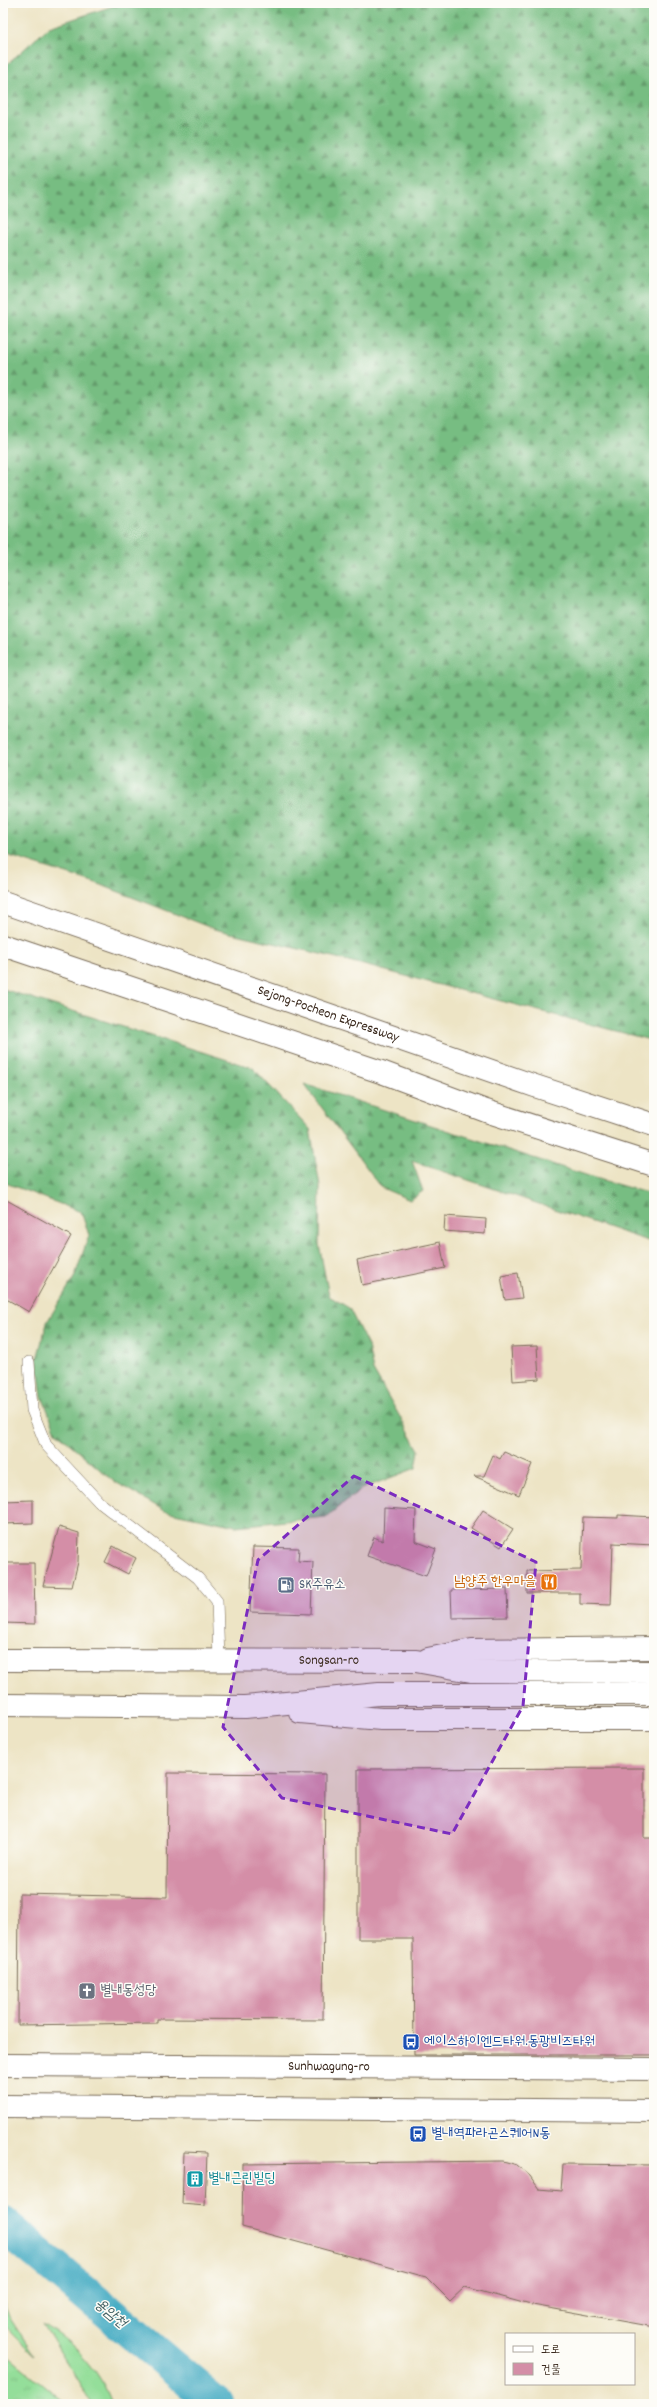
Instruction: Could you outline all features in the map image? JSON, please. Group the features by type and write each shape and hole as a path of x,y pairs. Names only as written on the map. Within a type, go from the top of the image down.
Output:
{"main road":[{"name":"Sejong-Pocheon Expressway","path":"3,902 535,1086 654,1125"},
{"path":"3,945 486,1110 654,1165"},
{"path":"416,1661 472,1650 654,1648"},
{"name":"Songsan-ro","path":"3,1660 416,1661 470,1671 654,1672"},
{"path":"245,1707 380,1694 654,1694"},
{"path":"3,1705 245,1707 381,1718 654,1719"},
{"name":"Sunhwagung-ro","path":"3,2065 654,2069"},
{"path":"3,2106 42,2105 654,2111"}],"lane":[{"path":"29,1362 32,1410 46,1445 99,1502 198,1578 217,1601 219,1660"}],"highlighted area":[{"path":"354,1476 536,1562 523,1706 452,1834 282,1798 223,1727 258,1560"}],"green space":[{"path":"122,3 654,3 654,1041 333,957 214,929 96,883 3,854 3,68 49,27"},
{"path":"3,989 253,1068 310,1129 320,1186 319,1244 329,1296 349,1308 368,1346 373,1370 419,1450 416,1468 361,1489 326,1517 236,1526 165,1511 112,1480 56,1432 42,1396 37,1359 47,1322 75,1276 89,1235 81,1212 3,1182"},
{"path":"304,1084 592,1177 654,1195 654,1243 412,1161 423,1191 410,1200 382,1188"},
{"path":"3,2302 8,2314 34,2355 3,2324"},
{"path":"43,2324 75,2348 85,2358 101,2379 112,2404 92,2404"},
{"path":"3,2352 67,2404 3,2404"}],"building":[{"path":"3,1198 71,1236 29,1312 3,1297"},
{"path":"445,1216 486,1219 485,1234 444,1231"},
{"path":"440,1242 445,1268 362,1285 357,1260"},
{"path":"518,1273 522,1298 505,1300 501,1276"},
{"path":"537,1346 539,1379 513,1381 511,1347"},
{"path":"504,1452 532,1464 519,1495 474,1476 484,1476 493,1455 500,1459"},
{"path":"33,1500 33,1523 3,1524 3,1501"},
{"path":"384,1508 416,1510 415,1541 436,1549 426,1576 367,1556 374,1537 383,1541"},
{"path":"483,1510 513,1529 501,1547 471,1528"},
{"path":"618,1515 654,1517 654,1545 613,1543 611,1605 580,1604 580,1593 527,1593 527,1571 581,1570 583,1517 618,1518"},
{"path":"59,1527 79,1533 78,1562 72,1587 43,1586"},
{"path":"113,1546 136,1558 128,1574 105,1562"},
{"path":"253,1547 299,1548 298,1561 313,1562 311,1614 250,1612"},
{"path":"3,1563 34,1563 35,1624 3,1623"},
{"path":"507,1589 508,1617 452,1618 451,1590"},
{"path":"644,1768 644,1838 654,1838 654,2055 414,2055 413,1939 358,1939 358,1769"},
{"path":"168,1773 325,1774 323,2020 157,2019 157,2023 18,2025 19,1894 167,1897"},
{"name":"별내근린빌딩","path":"184,2152 207,2153 205,2206 182,2204"},
{"path":"503,2161 517,2165 530,2176 539,2189 561,2191 563,2164 654,2165 654,2327 527,2304 465,2287 450,2301 426,2277 242,2227 243,2164"}],"waterway":[{"name":"용암천","path":"3,2224 217,2404"}],"place":[{"name":"남양주 한우마을","path":"549,1582"},
{"name":"SK주유소","path":"286,1585"},
{"name":"별내동성당","path":"87,1991"},
{"name":"에이스하이엔드타워.동광비즈타워","path":"411,2042"},
{"name":"별내역파라곤스퀘어N동","path":"418,2134"},
{"name":"별내근린빌딩","path":"195,2179"}]}
